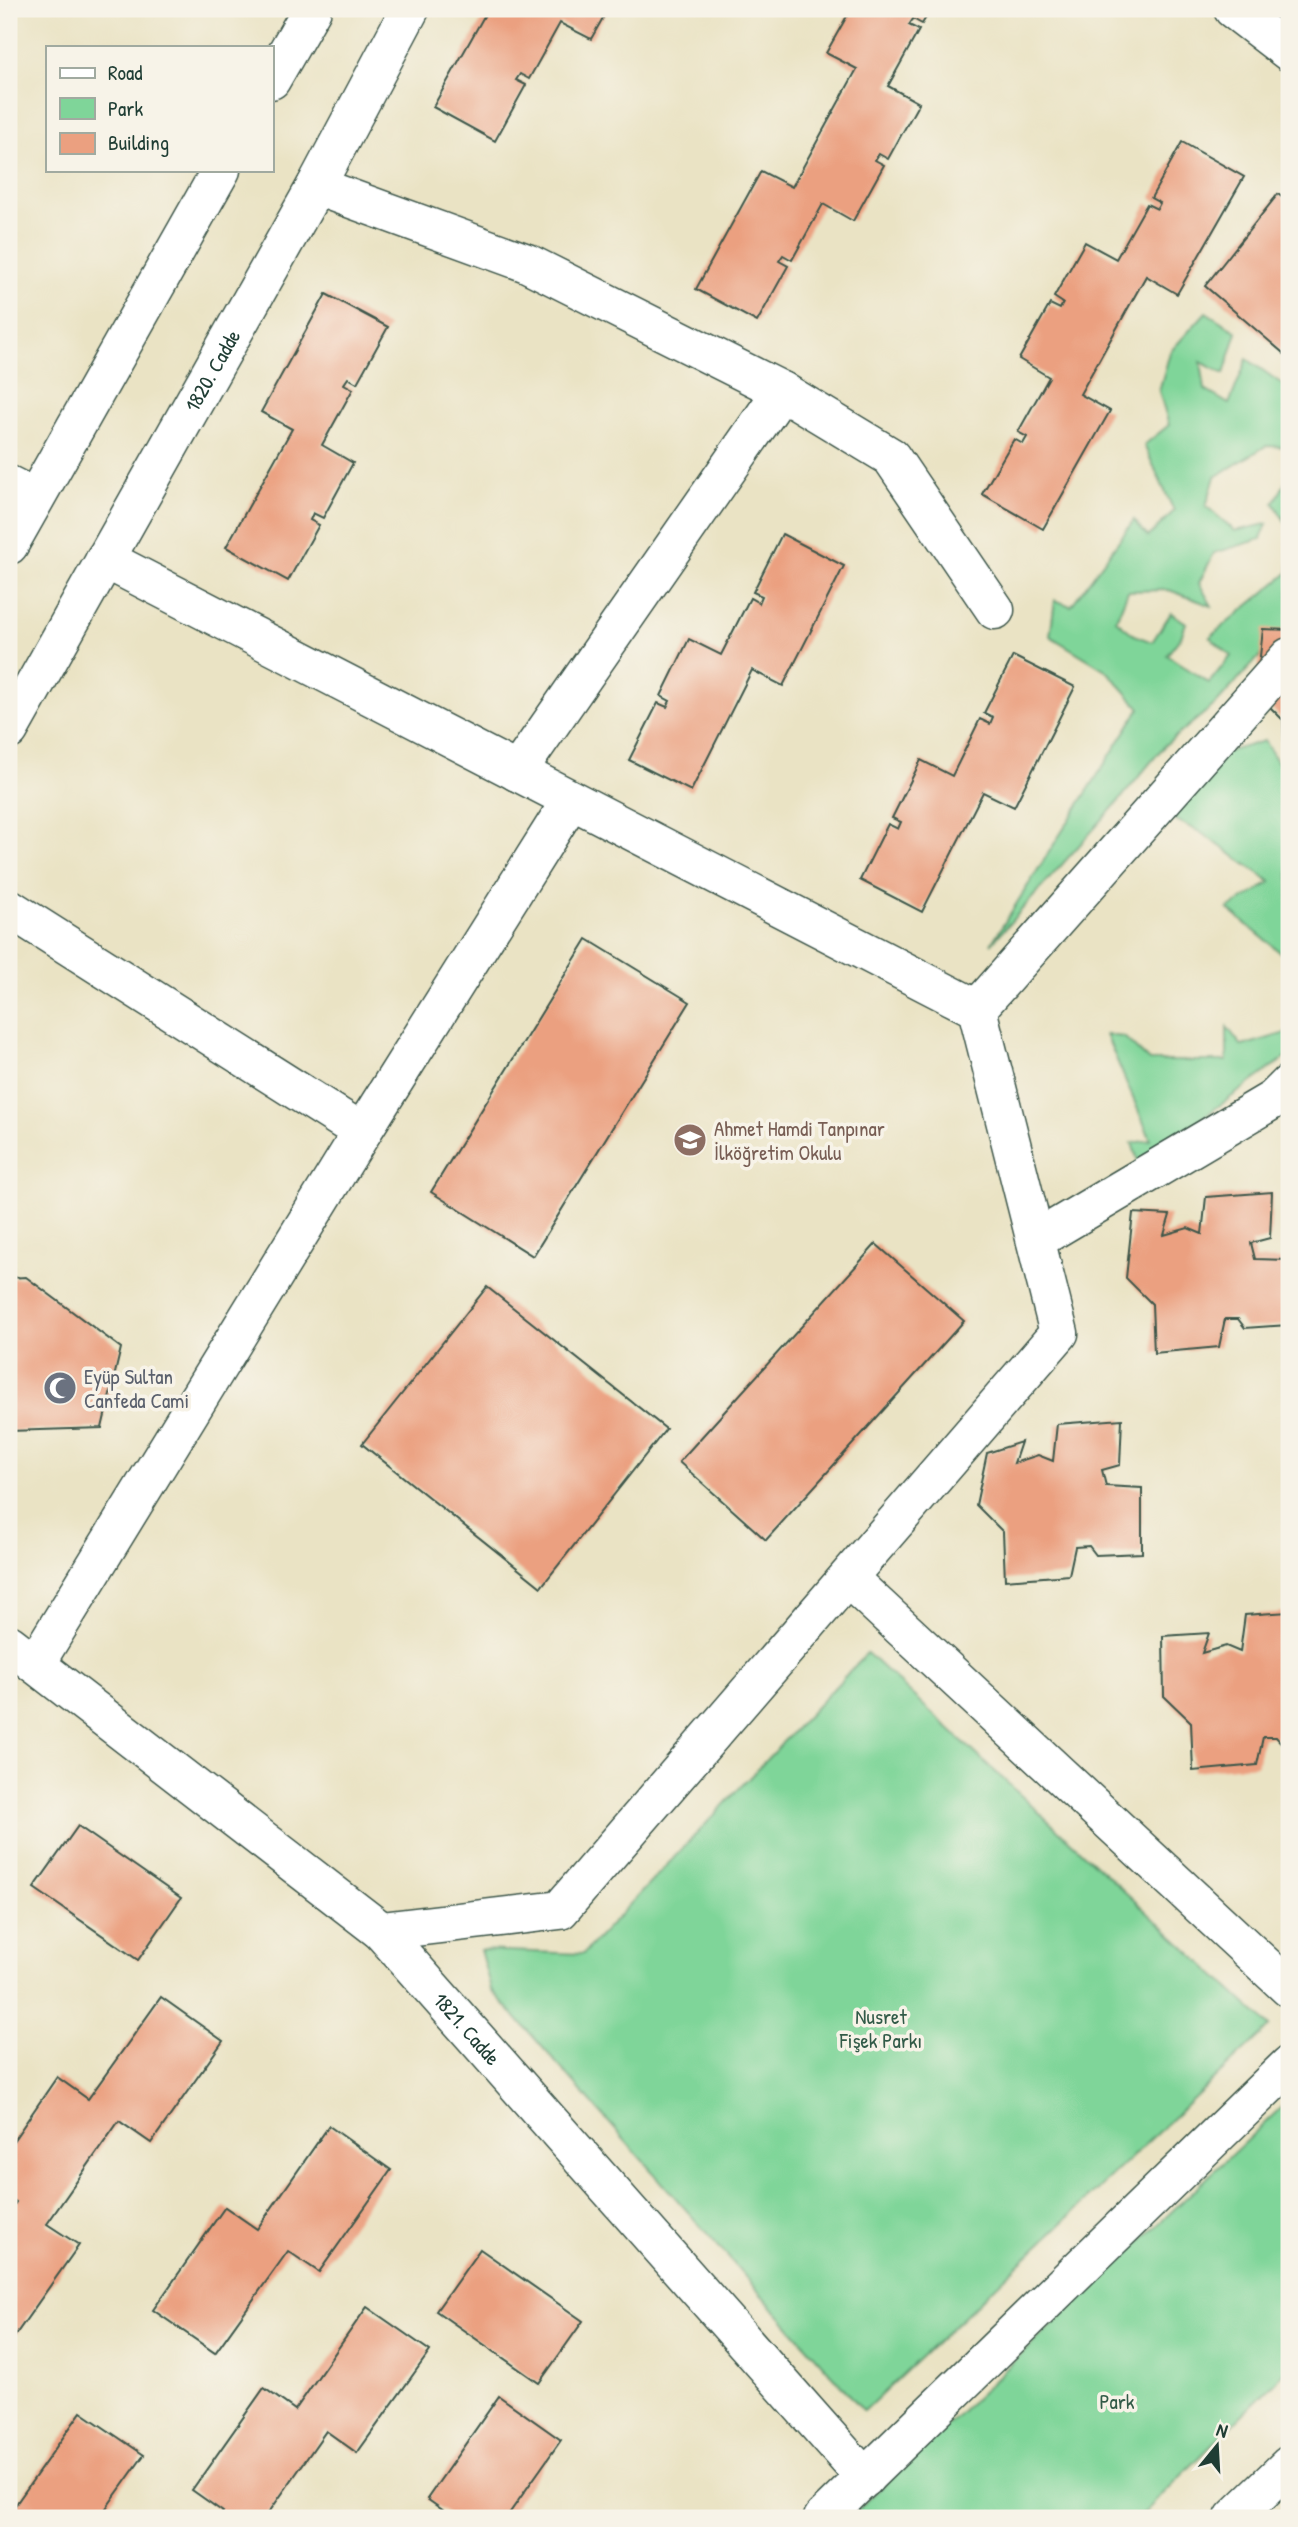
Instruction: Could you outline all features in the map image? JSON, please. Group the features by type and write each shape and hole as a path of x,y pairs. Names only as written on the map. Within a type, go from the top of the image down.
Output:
{"street":[{"path":"273,77 312,9"},
{"name":"1820. Cadde","path":"9,730 316,186 410,9"},
{"path":"1233,9 1289,52"},
{"path":"9,545 22,491 219,172"},
{"path":"316,186 527,263 782,391 891,457 995,610"},
{"path":"517,772 782,391"},
{"path":"106,559 977,1009 1059,1333 560,1910 381,1931"},
{"path":"977,1009 1289,657"},
{"path":"22,1654 362,1132 571,800"},
{"path":"9,908 362,1132"},
{"path":"1036,1240 1274,1099 1289,1084"},
{"path":"848,1577 1289,1988"},
{"name":"1821. Cadde","path":"22,1654 381,1931 865,2478"},
{"path":"823,2518 1289,2065"},
{"path":"1234,2518 1289,2465"}],"green space":[{"path":"1206,312 1237,332 1224,374 1201,362 1205,390 1229,404 1247,359 1289,389 1289,447 1266,446 1215,477 1206,506 1235,531 1267,524 1261,539 1214,553 1199,583 1212,606 1169,590 1128,591 1116,620 1134,635 1152,642 1171,613 1186,623 1181,637 1167,655 1209,683 1231,656 1210,637 1289,572 1289,624 1217,703 1165,745 1118,802 991,944 1140,708 1107,671 1050,636 1055,600 1071,606 1134,520 1148,537 1174,511 1144,445 1169,425 1159,391 1170,352"},
{"path":"1289,476 1289,528 1274,503"},
{"path":"1264,741 1289,779 1289,947 1281,953 1228,909 1271,882 1200,832 1172,818 1223,753"},
{"path":"1227,1027 1242,1046 1289,1032 1289,1055 1139,1164 1132,1143 1151,1140 1106,1035 1124,1037 1149,1061 1227,1061"},
{"name":"Nusret Fişek Parkı","path":"867,1653 1270,2026 864,2411 491,1989 480,1950 583,1954"},
{"name":"Park","path":"1289,2100 1289,2368 1139,2518 849,2518"}],"building":[{"path":"488,9 608,9 591,39 560,23 529,79 520,74 516,80 526,85 495,141 433,107"},
{"path":"851,9 931,9 922,24 913,19 909,25 919,30 888,86 919,103 888,159 879,154 875,160 884,165 853,221 823,204 792,260 783,255 779,261 788,266 757,322 696,289 761,171 792,187 857,69 826,53"},
{"path":"1182,142 1244,177 1177,294 1146,276 1080,394 1110,411 1043,529 982,494 1014,439 1023,444 1027,437 1018,432 1049,377 1019,359 1050,304 1060,309 1063,303 1054,297 1085,242 1116,259 1147,204 1157,209 1160,203 1151,198"},
{"path":"1278,194 1289,203 1289,358 1205,286"},
{"path":"326,294 388,327 357,383 348,378 344,384 353,389 322,445 353,463 323,518 313,513 310,520 319,525 288,581 226,547 292,429 261,412"},
{"path":"782,534 844,566 783,686 752,670 691,791 629,760 658,703 667,707 670,701 661,696 689,639 721,655 750,598 759,603 762,596 753,592"},
{"path":"1263,629 1289,630 1289,768 1285,768 1283,720 1256,693"},
{"path":"1013,656 1075,687 1014,807 983,792 922,912 860,880 888,824 898,829 901,822 892,818 921,760 952,776 980,719 990,724 993,717 984,713"},
{"path":"587,939 690,1002 533,1256 431,1192"},
{"path":"1272,1192 1270,1238 1251,1243 1255,1259 1289,1260 1289,1325 1245,1328 1238,1319 1225,1319 1219,1347 1154,1353 1152,1304 1126,1278 1133,1213 1170,1215 1164,1235 1188,1228 1202,1234 1206,1197"},
{"path":"876,1244 964,1321 766,1540 679,1462"},
{"name":"Eyüp Sultan Canfeda Cami","path":"26,1277 121,1348 102,1428 9,1431 9,1278"},
{"path":"487,1287 666,1429 541,1587 362,1444"},
{"path":"1122,1419 1120,1465 1102,1470 1106,1486 1142,1488 1142,1553 1096,1555 1089,1546 1075,1547 1069,1575 1005,1580 1003,1532 976,1505 987,1453 1021,1442 1014,1463 1038,1455 1053,1461 1057,1424"},
{"path":"1289,1612 1289,1745 1284,1746 1276,1737 1263,1737 1257,1765 1193,1771 1191,1722 1164,1696 1163,1636 1209,1633 1202,1653 1226,1646 1240,1652 1245,1615"},
{"path":"78,1826 181,1898 138,1960 34,1888"},
{"path":"161,1997 223,2041 151,2143 119,2121 47,2224 79,2245 9,2344 9,2213 16,2202 9,2197 9,2147 57,2077 88,2099"},
{"path":"329,2126 391,2170 319,2272 288,2251 215,2353 153,2310 225,2207 257,2229"},
{"path":"480,2249 583,2321 539,2383 436,2311"},
{"path":"367,2307 430,2351 357,2453 326,2431 265,2518 219,2518 223,2512 192,2490 264,2388 295,2410"},
{"path":"499,2396 561,2440 506,2518 454,2518 427,2499"},
{"path":"81,2412 144,2455 99,2518 15,2518 9,2514"}],"place":[{"name":"Ahmet Hamdi Tanpınar İlköğretim Okulu","path":"690,1140"},
{"name":"Eyüp Sultan Canfeda Cami","path":"60,1388"}]}
